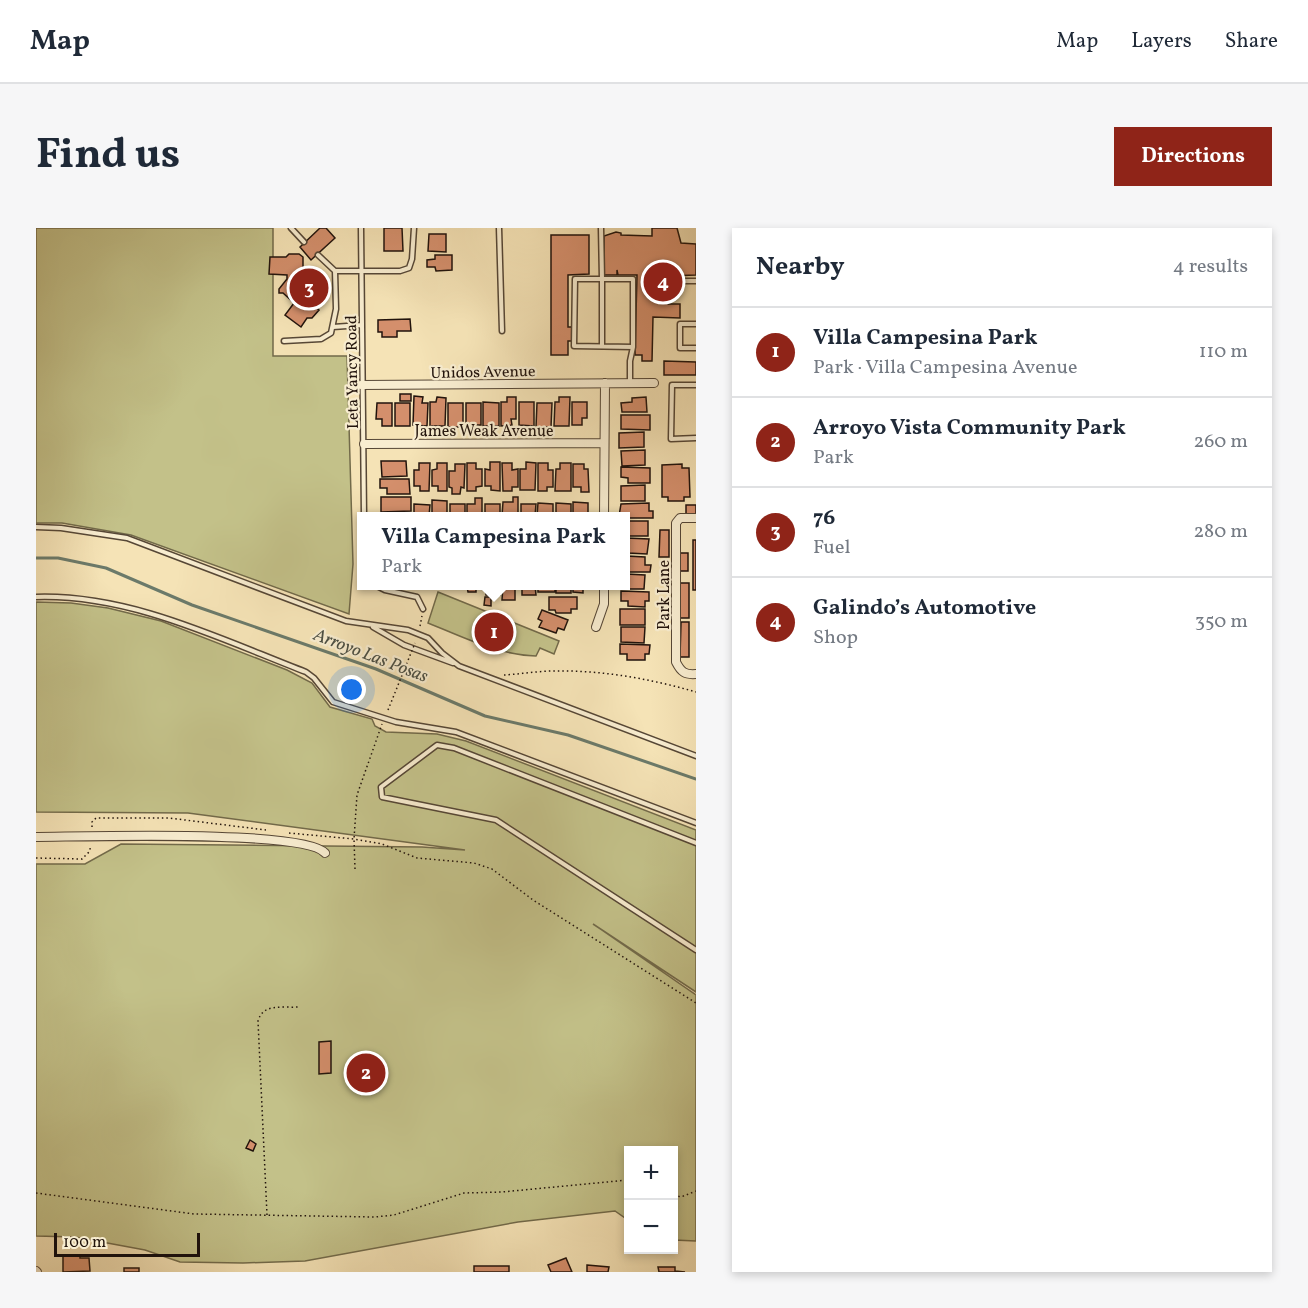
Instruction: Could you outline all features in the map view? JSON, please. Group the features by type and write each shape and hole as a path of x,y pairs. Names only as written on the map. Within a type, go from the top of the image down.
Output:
{"street":[{"path":"604,512 605,383"},
{"name":"Unidos Avenue","path":"361,385 654,383"},
{"name":"James Weak Avenue","path":"364,444 604,443"},
{"name":"Park Lane","path":"696,518 680,518 676,523 676,662 680,670 687,675 696,674"},
{"path":"596,627 604,604 604,590"},
{"path":"36,837 253,838 309,844 321,848 325,853"}],"lane":[{"path":"291,228 304,242"},
{"name":"Leta Yancy Road","path":"361,228 364,512"},
{"path":"318,255 335,271 400,271 409,268 412,259 414,228"},
{"path":"499,228 502,331"},
{"path":"601,228 602,346"},
{"path":"284,341 321,339 331,333 336,309 335,271"},
{"path":"630,383 630,360 633,347 633,279 575,279 574,345 633,347"},
{"path":"681,281 696,281"},
{"path":"696,324 680,324 680,348 696,348"},
{"path":"333,327 361,325"},
{"path":"696,385 672,385 671,439 696,438"},
{"path":"36,527 61,528 127,538 346,621 418,633 428,638 459,666"},
{"path":"385,590 417,597 423,609"},
{"path":"36,597 98,601 163,617 306,672 314,678 333,702 384,719 456,732 696,823"},
{"path":"369,624 404,645 696,756"},
{"path":"696,843 454,748 437,746 381,787 382,797 496,820 696,950"}],"path":[{"path":"355,869 354,839 357,795 384,719 415,643 423,609"},
{"path":"488,677 555,671 598,673 665,683 696,692"},
{"path":"354,839 382,844 417,858 474,862 492,869 533,900 696,1003"},
{"path":"267,1216 258,1021 260,1013 266,1008 298,1007"},
{"path":"36,1193 194,1214 375,1217 394,1215 464,1192 502,1192 624,1180"},
{"path":"678,1196 696,1191"}],"shaded area":[{"path":"36,228 273,228 273,356 347,356 353,564 349,614 131,535 62,523 36,523"},
{"path":"438,592 559,641 554,654 540,648 536,656 508,652 428,623"},
{"path":"36,602 71,603 108,608 161,621 287,670 312,683 330,707 372,719 375,726 386,732 437,734 466,741 696,830 696,992 593,924 696,995 696,1241 678,1240 678,1146 624,1146 624,1217 615,1211 518,1222 305,1261 243,1263 180,1262 145,1250 75,1237 36,1236 36,864 85,864 121,844 422,847 465,850 188,813 36,812"}],"building":[{"path":"320,228 326,228 335,238 311,260 300,247"},
{"path":"384,228 402,228 403,251 384,251"},
{"path":"652,228 677,228 681,243 696,244 696,275 668,276 668,304 680,304 680,318 653,317 652,361 642,361 642,355 635,355 637,275 618,275 617,270 617,275 604,275 604,236 616,232 621,235 652,236"},
{"path":"429,234 446,234 446,252 428,251"},
{"path":"551,235 589,235 589,274 568,275 568,327 572,327 572,341 568,341 568,355 551,355"},
{"path":"289,254 299,254 303,257 301,272 322,288 318,293 321,297 314,306 319,310 312,318 307,318 301,327 285,315 294,303 283,293 279,293 287,275 269,274 270,257 286,257"},
{"path":"435,255 452,255 452,270 436,271 435,267 427,267 427,260 435,259"},
{"path":"410,319 411,331 397,331 397,337 382,337 382,332 378,332 378,320"},
{"path":"664,361 696,362 696,375 664,375"},
{"path":"400,394 411,394 411,401 400,401"},
{"path":"414,396 423,397 422,403 428,403 427,426 413,425"},
{"path":"437,397 446,398 445,426 430,426 430,402 436,402"},
{"path":"507,397 516,397 516,419 511,419 512,425 501,426 501,402 507,402"},
{"path":"559,397 570,397 569,426 554,426 555,402 559,402"},
{"path":"646,397 647,412 622,412 621,403 632,402 632,398"},
{"path":"483,402 499,403 499,426 483,426"},
{"path":"519,402 534,402 534,426 519,425"},
{"path":"572,402 587,402 587,418 582,418 582,425 572,425"},
{"path":"377,403 392,403 392,426 382,426 382,419 376,419"},
{"path":"395,403 410,403 410,426 395,426"},
{"path":"448,403 463,403 463,427 448,427"},
{"path":"466,403 481,403 481,425 466,425"},
{"path":"537,403 552,403 551,427 536,427"},
{"path":"621,415 650,415 650,430 621,429"},
{"path":"644,432 644,447 619,448 619,433"},
{"path":"645,450 645,465 622,466 621,451"},
{"path":"381,461 406,461 407,476 382,477"},
{"path":"490,462 500,462 500,491 491,490 491,486 485,486 485,469 490,470"},
{"path":"526,462 536,463 535,490 520,490 520,469 526,469"},
{"path":"419,463 430,463 429,491 420,491 420,486 414,486 414,470 419,470"},
{"path":"437,463 447,463 447,491 438,491 438,486 432,486 432,470 437,469"},
{"path":"467,463 476,463 476,469 482,469 482,486 476,487 476,491 467,491"},
{"path":"502,463 512,463 512,470 518,469 518,487 512,487 512,491 503,491"},
{"path":"538,463 548,463 548,470 553,470 553,487 547,487 547,491 538,491"},
{"path":"560,463 571,463 571,491 555,491 556,469 560,469"},
{"path":"455,464 465,464 464,488 461,487 460,494 452,494 452,488 449,487 449,471 455,471"},
{"path":"573,464 584,464 584,469 588,469 589,492 581,492 581,487 573,487"},
{"path":"682,464 682,468 689,468 690,497 684,497 684,501 668,501 668,497 662,497 662,465"},
{"path":"621,467 650,468 650,483 628,483 628,478 621,477"},
{"path":"380,479 409,479 410,494 387,494 387,488 380,488"},
{"path":"645,485 645,501 621,501 621,486"},
{"path":"381,497 411,497 411,511 381,512"},
{"path":"513,497 518,497 518,512 502,512 503,502 513,502"},
{"path":"475,498 482,498 482,512 467,512 467,504 475,504"},
{"path":"432,500 447,501 447,512 432,512"},
{"path":"573,502 588,503 588,512 573,512"},
{"path":"538,503 553,504 553,512 537,512"},
{"path":"556,503 571,504 571,512 556,512"},
{"path":"649,503 649,511 653,511 653,518 630,518 630,512 620,512 621,504"},
{"path":"414,504 430,505 429,512 414,512"},
{"path":"450,504 465,504 465,512 450,512"},
{"path":"485,504 500,504 500,512 485,512"},
{"path":"521,504 536,504 535,512 521,512"},
{"path":"686,505 696,505 696,514 686,514"},
{"path":"630,521 648,521 648,536 630,536"},
{"path":"660,530 669,530 669,557 659,557"},
{"path":"630,538 649,539 647,554 630,553"},
{"path":"693,540 696,540 696,590 693,590"},
{"path":"680,553 688,553 688,571 680,571"},
{"path":"630,556 645,557 645,565 651,565 650,572 630,572"},
{"path":"630,574 645,575 644,589 630,589"},
{"path":"680,583 689,583 689,618 680,618"},
{"path":"486,590 500,590 500,595 486,595"},
{"path":"503,590 515,590 515,600 502,600"},
{"path":"522,590 535,590 536,595 522,595"},
{"path":"538,590 555,590 555,592 538,592"},
{"path":"556,590 571,590 571,593 556,593"},
{"path":"573,590 583,590 583,593 573,592"},
{"path":"621,591 649,592 649,601 645,601 645,607 628,606 628,601 621,601"},
{"path":"485,597 491,597 491,606 484,605"},
{"path":"549,597 577,597 577,609 571,609 571,613 556,613 555,610 549,610"},
{"path":"620,609 645,609 645,625 620,625"},
{"path":"542,610 568,620 564,630 558,628 556,633 539,627 542,621 538,619"},
{"path":"681,622 689,622 689,657 680,657"},
{"path":"621,627 645,627 644,643 621,642"},
{"path":"620,644 650,645 649,654 645,654 645,660 627,660 627,654 620,654"},
{"path":"331,1041 331,1073 319,1074 319,1042"},
{"path":"250,1140 256,1144 253,1151 246,1148"},
{"path":"80,1255 80,1258 89,1258 90,1271 63,1272 63,1256"},
{"path":"566,1258 572,1272 551,1272 548,1265"},
{"path":"587,1265 609,1267 608,1272 587,1272"},
{"path":"474,1266 509,1266 509,1272 474,1272"},
{"path":"658,1267 675,1267 675,1271 685,1272 659,1272"},
{"path":"124,1268 139,1268 139,1272 124,1272"}],"waterway":[{"name":"Arroyo Las Posas","path":"36,558 58,558 106,568 192,605 376,669 485,716 568,735 696,779"}],"place":[{"name":"Galindo’s Automotive","path":"663,282"},
{"name":"76","path":"309,288"},
{"name":"Villa Campesina Park","path":"494,632"},
{"name":"Arroyo Vista Community Park","path":"366,1073"}]}
